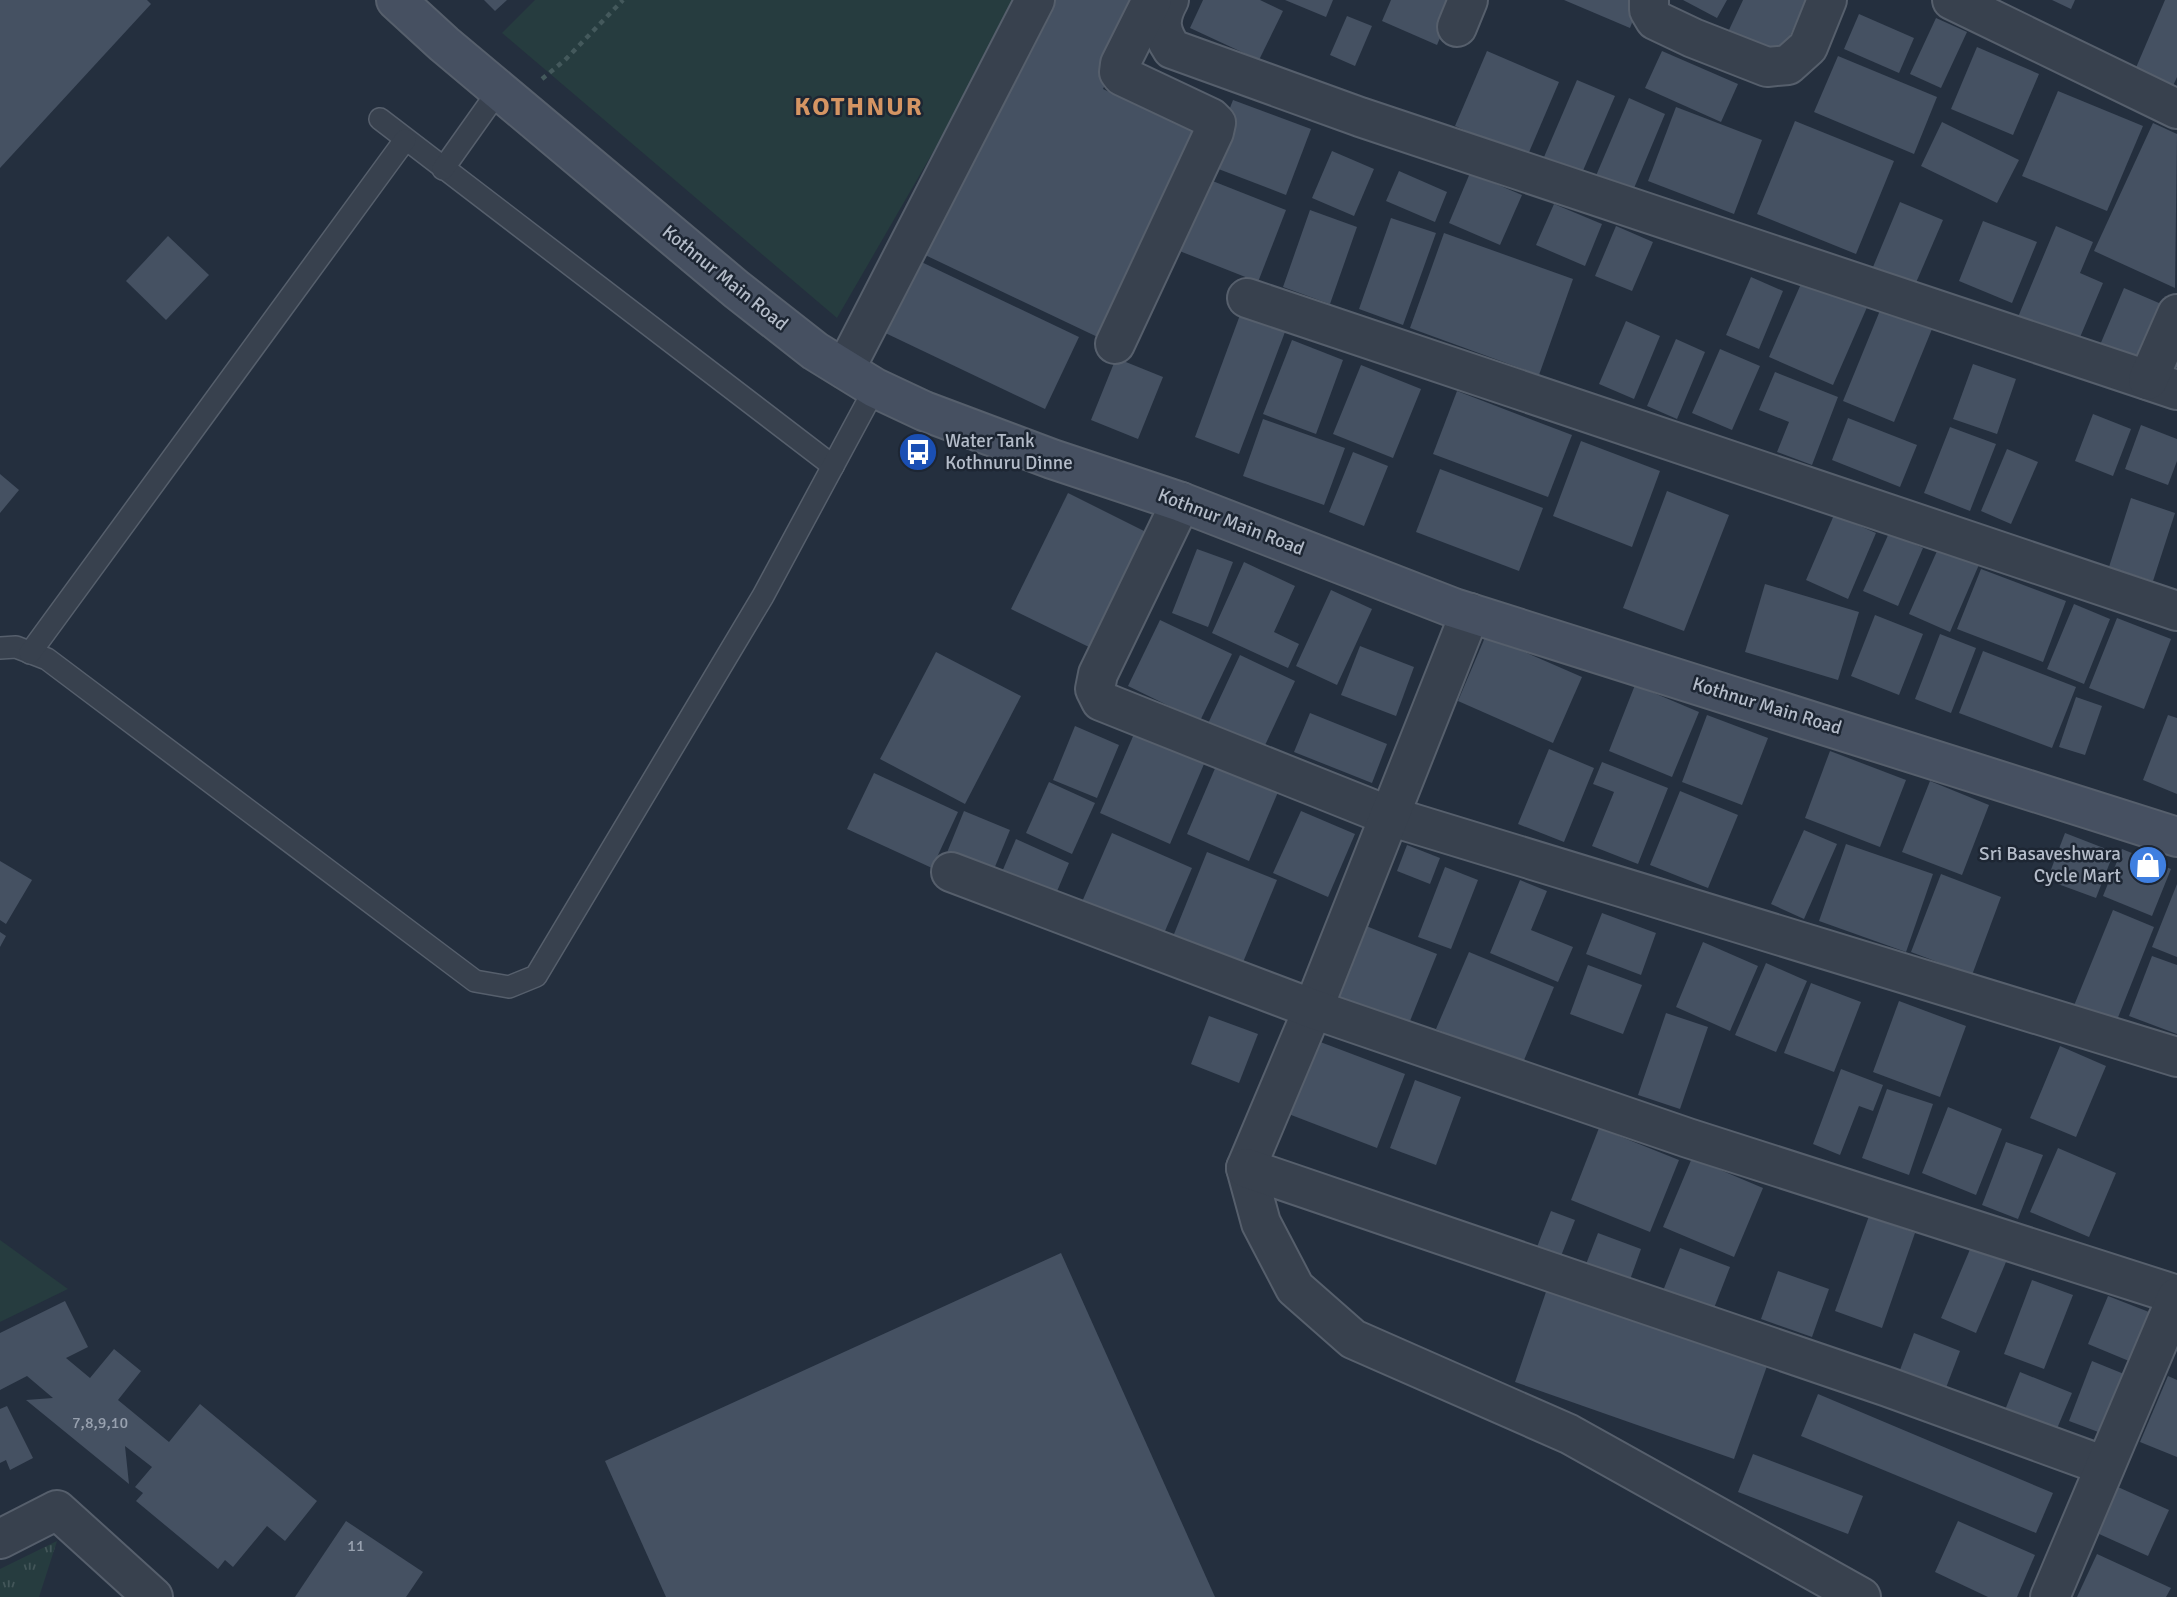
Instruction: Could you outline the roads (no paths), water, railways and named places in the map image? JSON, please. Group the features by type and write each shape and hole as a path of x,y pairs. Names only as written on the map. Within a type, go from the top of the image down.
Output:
{"main road":[{"name":"Kothnur Main Road","path":"396,0 736,289 815,351 860,379 924,411 1052,459 1181,502 1470,613 2177,837"}],"street":[{"path":"860,379 1035,0"},
{"path":"1115,344 1214,132 1216,122 1122,76 1119,72 1120,64 1152,0"},
{"path":"1169,0 1164,10 1161,33 1172,49 1360,117 2163,385 2177,314"},
{"path":"1649,0 1649,10 1655,20 1767,67 1788,65 1808,47 1827,0"},
{"path":"1952,0 2177,109"},
{"path":"1247,298 2177,611"},
{"path":"1181,502 1098,674 1095,689 1101,701 1389,816 2177,1057"},
{"path":"1470,613 1312,1009 1245,1168 1261,1223 1294,1288 1353,1339 1569,1434 1861,1597"},
{"path":"951,872 1312,1009 1688,1138 2177,1296 2050,1597"},
{"path":"1245,1168 1888,1387 2105,1466"},
{"path":"0,1539 57,1510 152,1597"}],"lane":[{"path":"443,169 507,96"},
{"path":"380,119 833,466"},
{"path":"30,653 405,140"},
{"path":"0,648 16,647 47,659 475,981 509,987 536,976 763,596 833,466 860,379"}],"place":[{"name":"Water Tank Kothnuru Dinne","path":"918,452"},
{"name":"Sri Basaveshwara Cycle Mart","path":"2148,865"}],"district":[{"name":"KOTHNUR","path":"859,107"}]}
